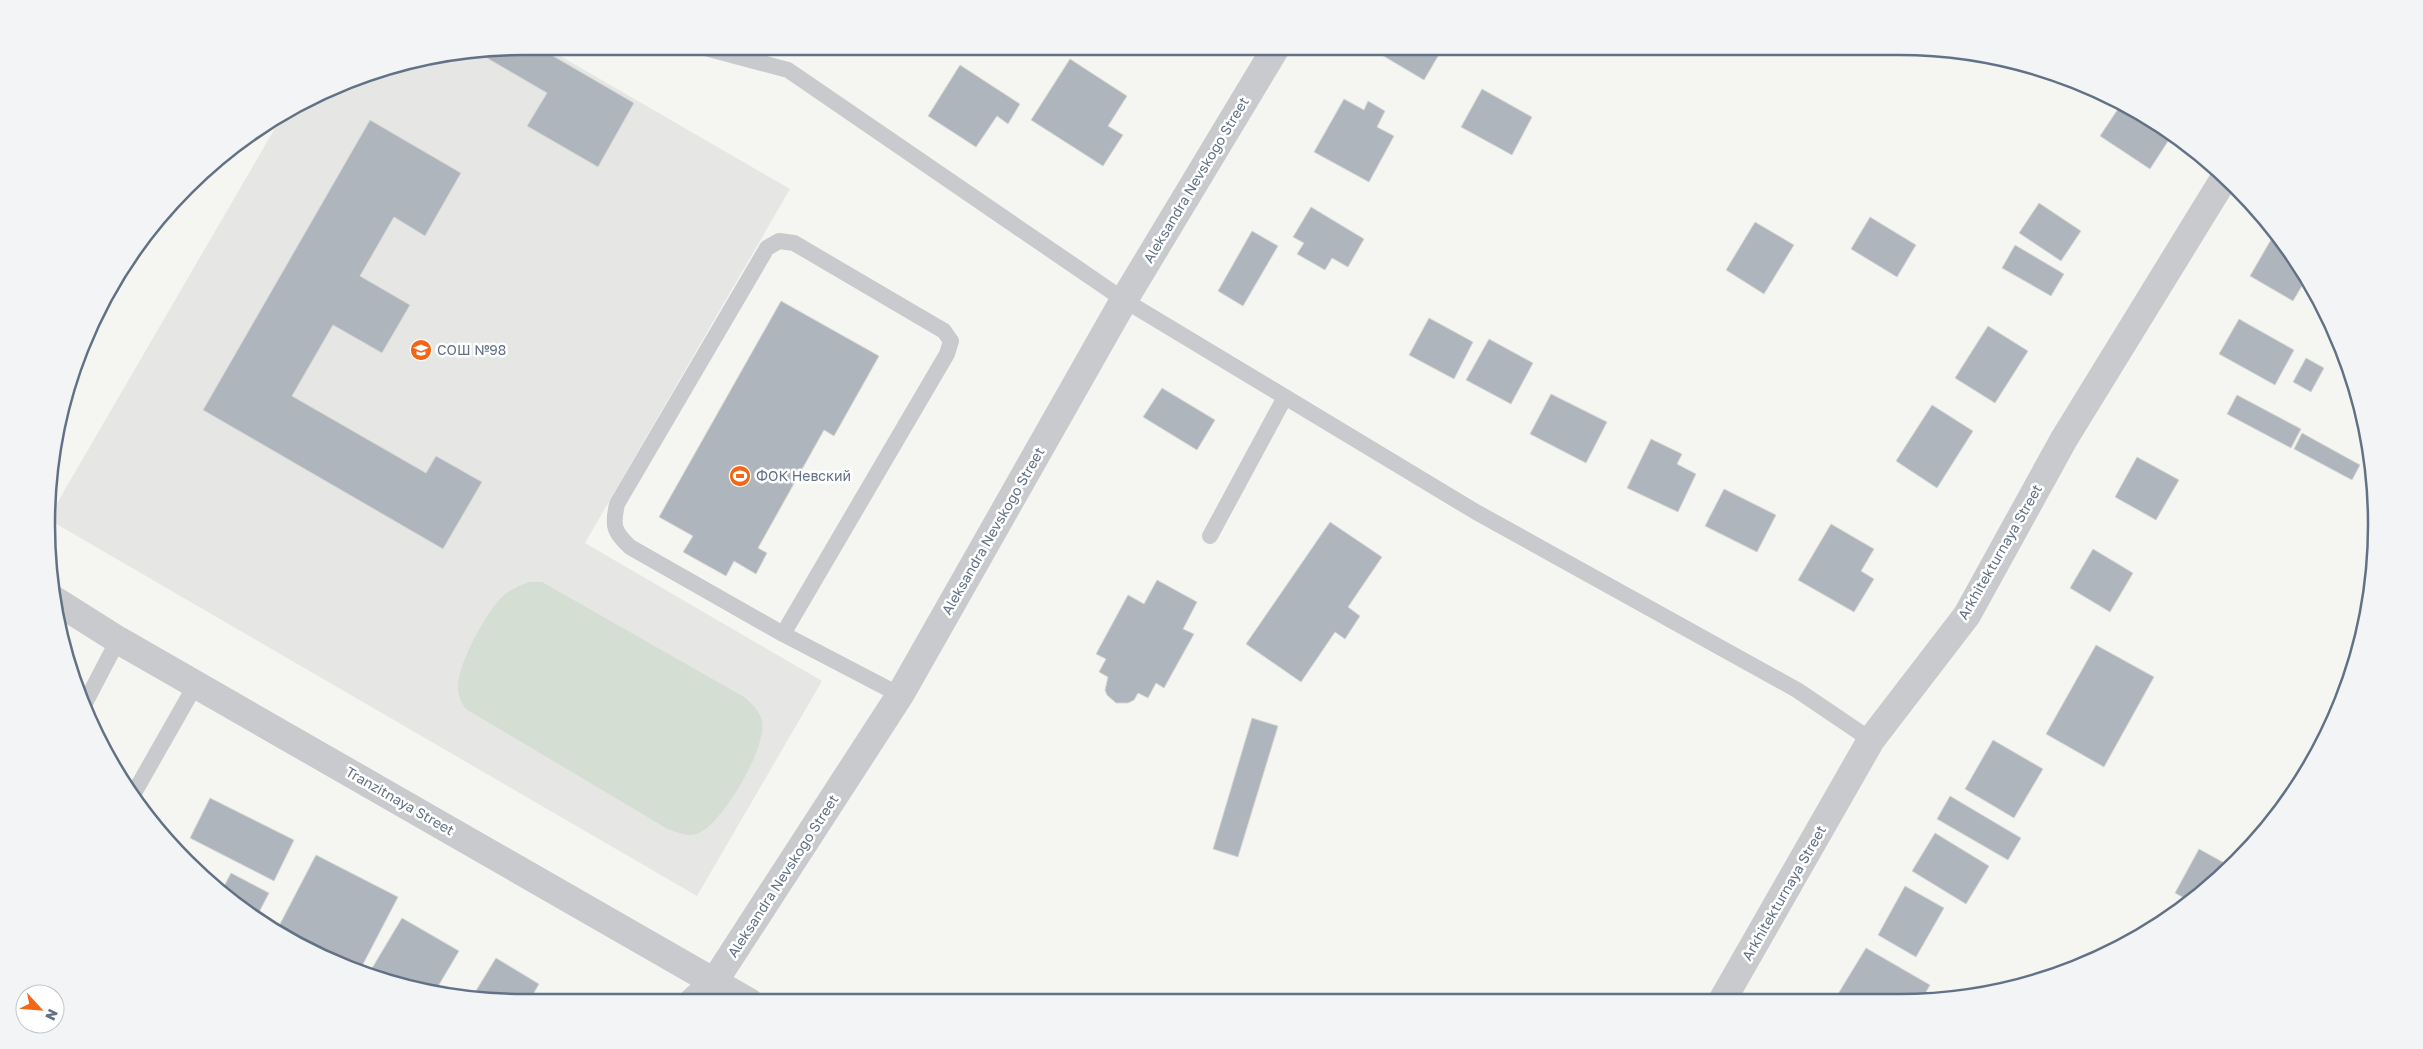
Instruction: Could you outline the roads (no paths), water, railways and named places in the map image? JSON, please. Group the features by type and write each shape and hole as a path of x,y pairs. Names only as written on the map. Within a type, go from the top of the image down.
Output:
{"street":[{"name":"Aleksandra Nevskogo Street","path":"701,994 714,982 900,695 1124,300 1272,55"},
{"name":"Arkhitekturnaya Street","path":"1726,994 1871,740 1967,615 2064,438 2221,184"},
{"name":"Tranzitnaya Street","path":"62,605 118,640 735,994"}],"lane":[{"path":"732,55 788,70 1124,300 1476,512 1797,690 1871,740"},
{"path":"783,634 948,354 951,341 944,331 794,243 779,241 767,248 617,504 613,520 617,535 630,547 783,634 900,695"},
{"path":"1210,536 1285,397"},
{"path":"88,697 118,640"},
{"path":"137,789 196,684"}],"place":[{"name":"СОШ №98","path":"421,350"},
{"name":"ФОК Невский","path":"740,476"}]}
